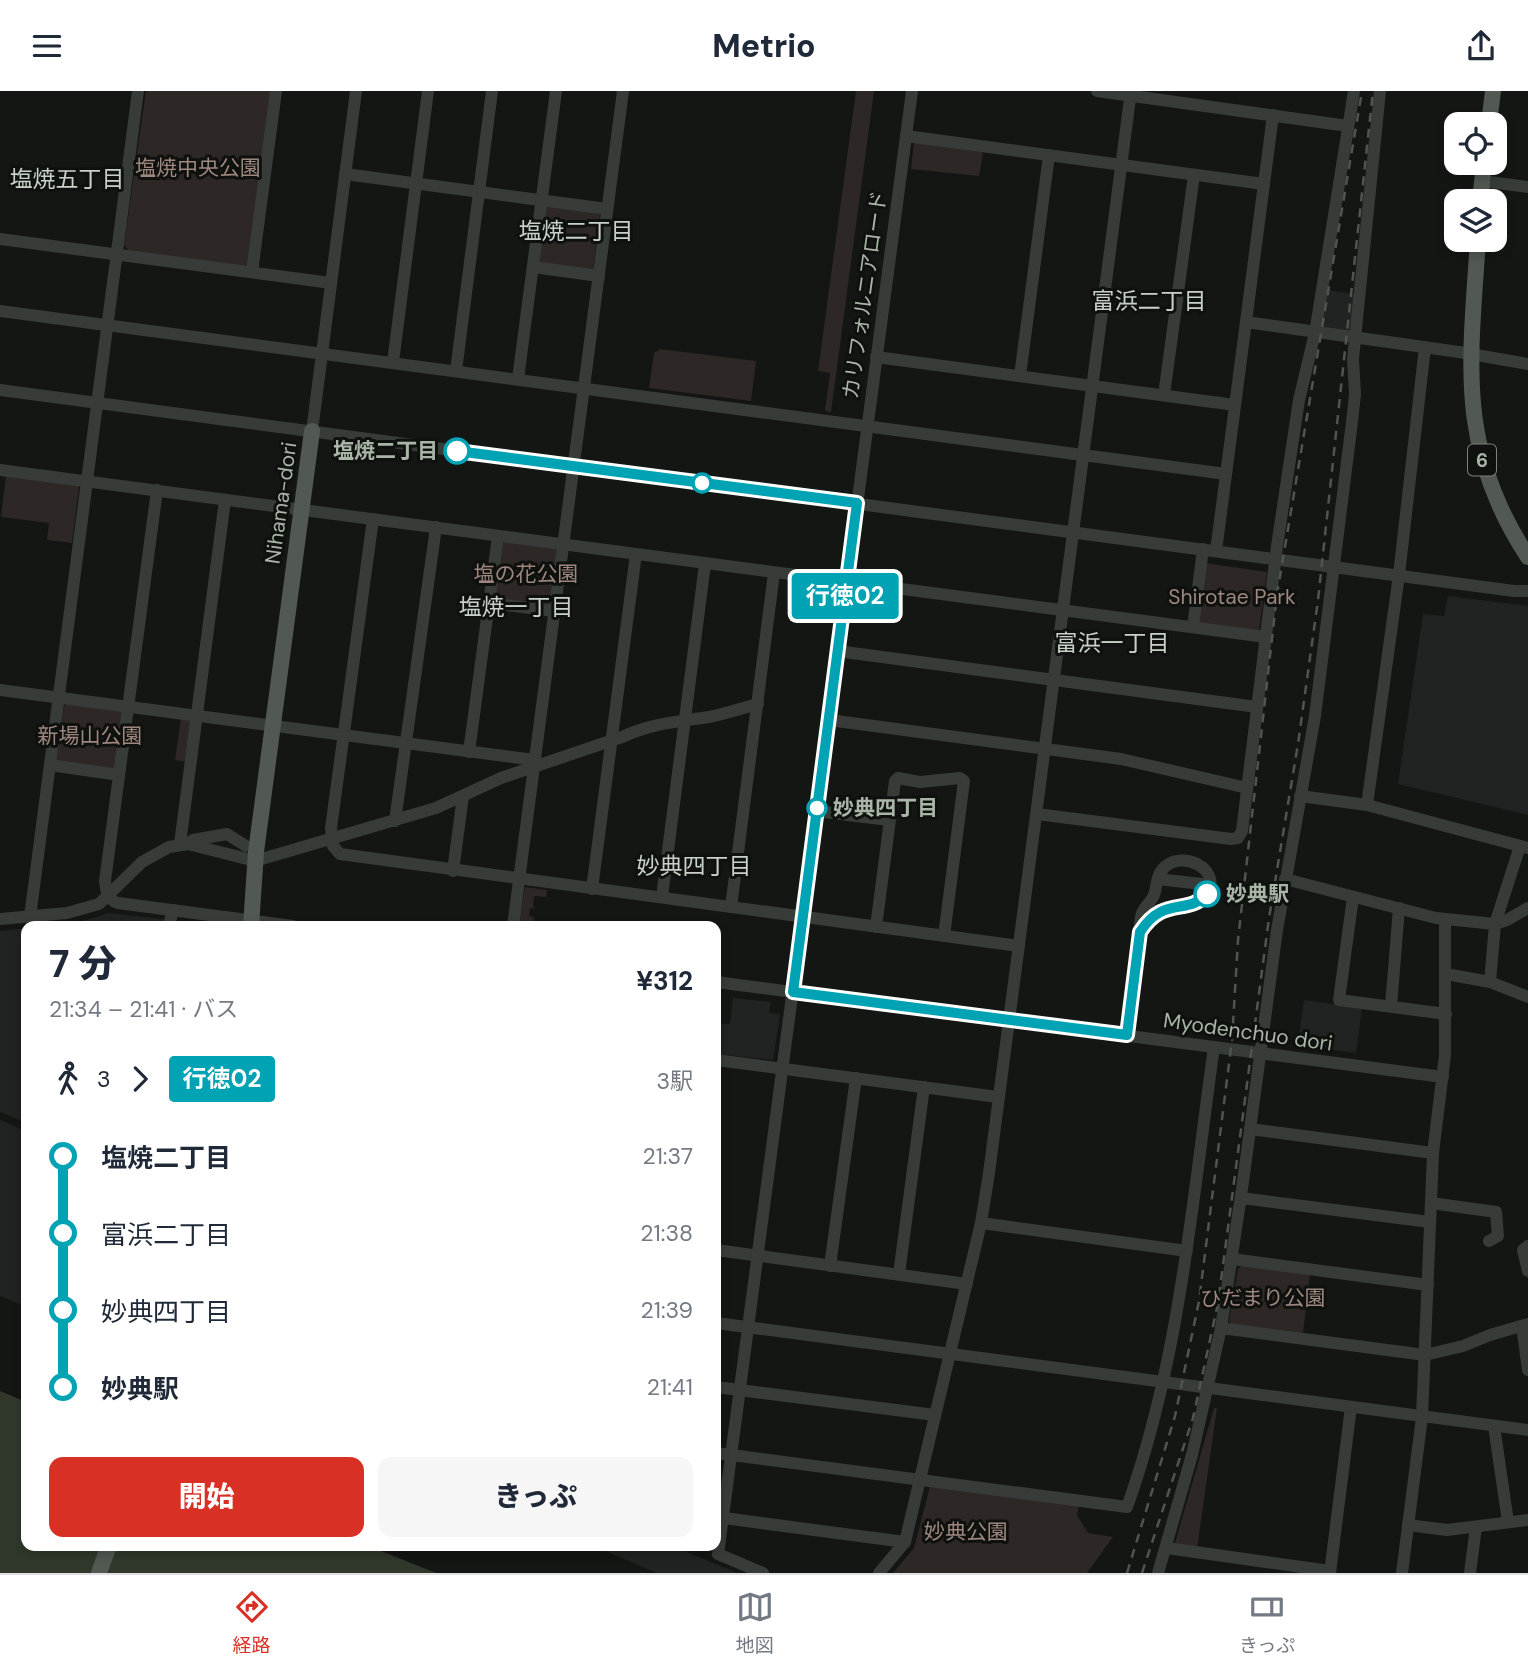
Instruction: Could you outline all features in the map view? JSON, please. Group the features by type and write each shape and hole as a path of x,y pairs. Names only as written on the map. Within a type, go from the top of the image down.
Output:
{"main road":[{"path":"1490,112 1493,91"},
{"path":"1481,189 1483,175"},
{"name":"6","path":"1477,252 1471,354 1472,410 1482,460 1503,515 1528,557"},
{"name":"Nihama-dori","path":"250,921 255,861 312,431"},
{"path":"99,1573 107,1551"}],"street":[{"path":"30,917 138,91"},
{"path":"252,272 276,91"},
{"name":"Nihama-dori","path":"312,431 356,91"},
{"path":"393,362 428,91"},
{"path":"456,371 492,91"},
{"path":"518,379 556,91"},
{"path":"514,921 623,91"},
{"name":"カリフォルニアロード","path":"721,1507 740,1390 912,91"},
{"path":"1097,91 1131,93 1348,126"},
{"path":"1037,814 1231,839 1238,838 1242,831 1275,559 1299,400 1315,333 1354,91"},
{"path":"1158,1573 1167,1548 1221,1328 1285,879 1315,716 1352,422 1355,339 1380,91"},
{"path":"879,1573 905,1542 981,1223 1131,93"},
{"path":"1193,627 1226,474 1273,115"},
{"path":"906,136 1264,184"},
{"path":"1020,376 1049,155"},
{"path":"345,174 607,209"},
{"path":"1164,395 1194,175"},
{"path":"1482,181 1528,187"},
{"path":"0,239 331,283"},
{"path":"533,267 599,276"},
{"path":"0,311 1226,474"},
{"path":"1246,322 1528,364"},
{"path":"1367,805 1399,575 1425,347"},
{"path":"876,358 1235,405"},
{"path":"0,390 1528,591"},
{"path":"0,470 1266,637"},
{"path":"157,490 105,881 108,897 118,903 234,921"},
{"path":"184,844 197,716 225,500"},
{"path":"373,519 331,840 335,851 346,857 1019,946"},
{"path":"395,821 436,527"},
{"path":"469,752 498,535"},
{"path":"592,890 636,554"},
{"path":"662,897 705,564"},
{"path":"731,907 774,573"},
{"path":"490,603 554,611"},
{"path":"837,651 1257,707"},
{"path":"0,690 534,763"},
{"path":"184,844 255,861 436,808 534,763 612,741 640,729 685,718 710,717 758,704"},
{"path":"829,720 1121,759 1247,788"},
{"path":"50,765 119,775"},
{"path":"876,927 895,781 898,778 920,782 960,778 964,781 944,936"},
{"path":"453,871 463,796"},
{"path":"1300,796 1367,805 1524,846 1496,923 1490,982"},
{"path":"816,811 889,820"},
{"path":"0,919 67,913 99,904 142,862 158,851 193,840 227,834 246,846"},
{"path":"1127,1035 1141,916 1154,894 1161,870 1173,862 1189,860 1204,869 1209,876 1210,885 1202,900 1157,913 1147,921 1140,932"},
{"path":"1285,879 1445,919 1496,923 1528,908"},
{"path":"1157,882 1210,885"},
{"path":"1157,882 1166,897 1178,905"},
{"path":"1353,897 1339,1000 1446,1014"},
{"path":"1391,1006 1399,908"},
{"path":"170,921 174,910"},
{"path":"1402,1573 1422,1417 1433,1153 1443,1077 1446,1014 1445,919"},
{"path":"1446,974 1490,982 1528,997"},
{"name":"Myodenchuo dori","path":"721,983 1443,1077"},
{"path":"721,1454 1127,1507 1150,1435 1180,1300 1214,1047"},
{"path":"721,1062 998,1097"},
{"path":"830,1266 856,1078"},
{"path":"899,1274 924,1087"},
{"path":"1250,1129 1433,1153"},
{"path":"1241,1198 1430,1222"},
{"path":"1431,1203 1496,1212 1498,1236 1489,1241"},
{"path":"981,1223 1187,1251"},
{"path":"1528,1247 1523,1250 1528,1271"},
{"path":"721,1251 967,1284"},
{"path":"1232,1259 1427,1285"},
{"path":"721,1324 1528,1430"},
{"path":"1221,1328 1425,1355 1463,1346 1525,1325 1528,1370"},
{"path":"721,1388 935,1415"},
{"path":"1167,1548 1330,1572 1351,1408"},
{"path":"1494,1426 1507,1522"},
{"path":"721,1517 905,1542"},
{"path":"1408,1525 1447,1530 1528,1520"},
{"path":"1470,1573 1476,1527"},
{"name":"カリフォルニアロード","path":"718,1551 718,1554 763,1573"}],"shaded area":[{"path":"1326,290 1356,294 1352,332 1321,328"},
{"path":"1448,596 1528,606 1528,815 1398,784 1423,614 1444,616"},
{"path":"108,913 165,921 83,921"},
{"path":"21,929 21,1121 0,1112 0,931"},
{"path":"733,998 771,1002 769,1013 780,1014 773,1060 721,1055 721,1023 730,1024"},
{"path":"1304,1000 1362,1008 1356,1053 1298,1045"},
{"path":"0,1120 21,1129 21,1305 0,1296"},
{"path":"0,1391 21,1400 21,1551 381,1551 436,1573 0,1573"},
{"path":"605,1551 684,1551 737,1573 657,1573"}],"green space":[{"name":"塩焼中央公園","path":"146,91 271,91 249,264 245,267 129,251 124,245"},
{"path":"856,91 874,91 831,412 825,411 830,373 818,371"},
{"path":"914,142 981,152 983,154 979,176 911,169"},
{"path":"549,206 597,212 600,215 593,270 538,262 546,209"},
{"path":"660,349 756,361 751,401 649,388 654,353"},
{"path":"6,475 76,483 79,487 72,543 47,540 49,523 1,517"},
{"name":"塩の花公園","path":"506,541 554,547 558,552 551,606 494,598 501,545"},
{"name":"Shirotae Park","path":"1204,563 1267,572 1259,631 1199,624"},
{"name":"新場山公園","path":"69,703 120,710 123,713 117,768 112,771 60,764 56,759 64,706"},
{"path":"181,718 191,719 187,762 175,760"},
{"path":"525,887 547,890 546,897 534,896 535,909 530,908 529,916 534,917 534,921 519,921"},
{"name":"ひだまり公園","path":"1242,1265 1310,1274 1303,1333 1232,1324 1229,1321 1238,1269"},
{"path":"1214,1408 1217,1408 1197,1549 1178,1547 1175,1543"},
{"name":"妙典公園","path":"930,1486 1079,1505 1077,1515 1088,1533 1113,1537 1087,1573 893,1573 914,1548"}],"railway":[{"path":"1127,1573 1175,1416 1199,1301 1232,1040 1238,940 1277,594 1362,91"},
{"path":"1142,1573 1193,1418 1218,1303 1269,918 1298,744 1318,600 1373,91"}],"bus line":[{"name":"行徳02","path":"457,451 857,503 793,992 1127,1035 1140,932 1147,921 1157,913 1178,905 1195,904 1207,894"}],"place":[{"name":"塩焼二丁目","path":"457,451"},
{"name":"妙典四丁目","path":"817,808"},
{"name":"妙典駅","path":"1207,894"}],"district":[{"name":"塩焼五丁目","path":"67,179"},
{"name":"塩焼二丁目","path":"576,231"},
{"name":"富浜二丁目","path":"1149,301"},
{"name":"塩焼一丁目","path":"516,607"},
{"name":"富浜一丁目","path":"1112,643"},
{"name":"妙典四丁目","path":"694,866"}]}
